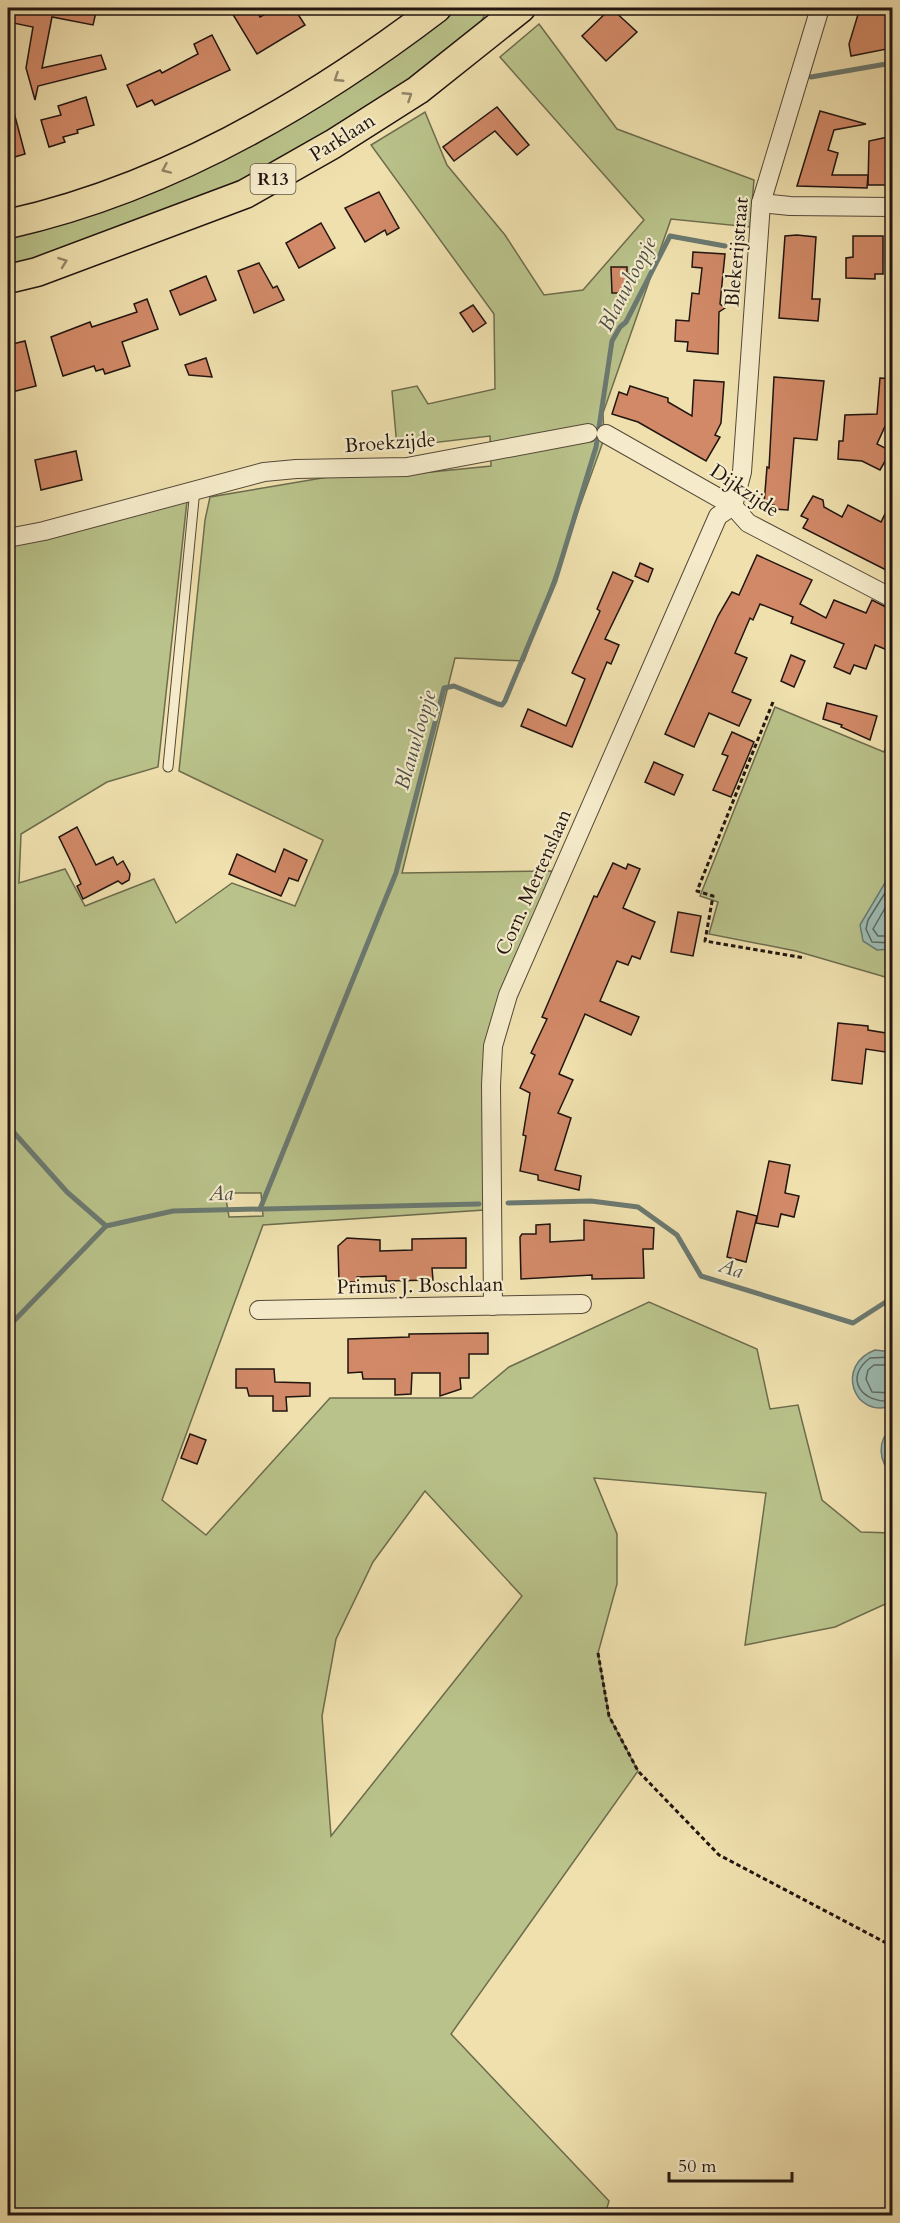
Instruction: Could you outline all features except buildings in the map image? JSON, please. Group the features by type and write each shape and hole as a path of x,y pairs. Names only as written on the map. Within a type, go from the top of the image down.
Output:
{"main road":[{"path":"8,224 132,185 226,142 306,99 382,50 437,8"},
{"name":"Parklaan","path":"8,279 37,272 245,194 333,144 418,90 521,8"}],"street":[{"name":"Blekerijstraat","path":"733,506 742,472 762,203 820,8"},
{"path":"762,203 790,206 892,207"},
{"name":"Dijkzijde","path":"597,433 733,506 748,523 892,598"},
{"name":"Broekzijde","path":"8,537 44,531 264,472 427,464 556,437 597,433"},
{"name":"Corn. Mertenslaan","path":"493,1306 491,1085 493,1046 508,995 718,516 733,506"},
{"name":"Primus J. Boschlaan","path":"259,1310 582,1304"}],"lane":[{"path":"168,767 195,489"}],"path":[{"path":"773,702 697,891 713,896 705,941 805,958"},
{"path":"598,1653 609,1716 638,1770 719,1855 892,1946"}],"green space":[{"path":"452,8 488,8 478,28 407,81 278,162 191,204 8,267 8,237 297,117"},
{"path":"539,24 617,129 754,180 750,227 671,219 603,413 604,439 524,661 455,658 402,873 553,871 501,991 484,1210 263,1225 162,1500 206,1535 330,1398 472,1398 509,1367 649,1302 757,1349 770,1409 798,1405 822,1500 861,1532 892,1533 892,1601 835,1627 745,1645 766,1493 594,1478 617,1534 617,1584 598,1653 609,1716 638,1771 451,2034 609,2201 605,2215 8,2216 8,543 187,501 158,767 107,782 21,834 19,883 65,869 85,906 154,879 176,923 232,883 295,906 323,840 179,771 205,520 210,497 328,477 401,475 491,466 490,436 397,447 392,391 417,386 428,404 495,389 494,314 371,145 425,112 447,165 505,235 544,295 583,290 644,220 500,57","holes":["225,1193 261,1193 263,1216 229,1217","425,1491 522,1596 331,1836 322,1716 336,1639 373,1562"]},
{"path":"775,707 884,752 892,730 892,979 796,951 709,934 718,902 700,896"}],"water":[{"path":"892,871 892,949 877,950 863,941 860,925"},
{"path":"875,1350 892,1352 892,1406 878,1408 867,1405 859,1398 854,1388 855,1367 863,1357"},
{"path":"892,1428 892,1475 884,1464 881,1451 883,1439"}],"waterway":[{"name":"Blauwloopje","path":"811,77 892,63"},
{"name":"Blauwloopje","path":"260,1209 396,873 444,688 454,686 502,705 505,701 555,581 596,447 612,341 620,327 626,322 670,236 725,246"},
{"path":"8,1126 67,1192 106,1226"},
{"name":"Aa","path":"508,1203 591,1201 638,1207 677,1235 701,1276 853,1323 892,1298"},
{"name":"Aa","path":"8,1327 106,1226 173,1211 479,1204"}]}
